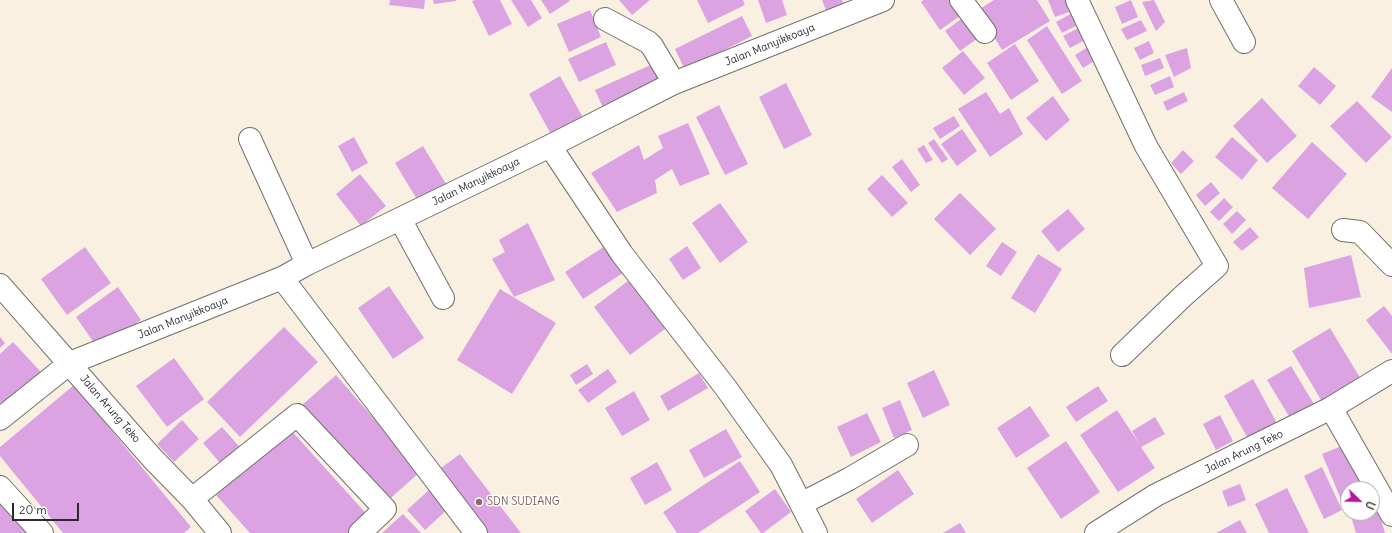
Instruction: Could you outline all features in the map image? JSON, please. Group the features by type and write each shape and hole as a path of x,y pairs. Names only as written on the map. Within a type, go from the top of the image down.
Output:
{"street":[{"name":"Jalan Manyikkoaya","path":"0,419 70,363 282,278 307,264 550,146 674,83 883,0"},
{"path":"961,0 984,32"},
{"path":"1077,0 1146,146 1217,266 1182,297 1122,355"},
{"path":"1221,0 1244,42"},
{"path":"605,19 648,42 652,46 674,83"},
{"path":"250,139 307,264"},
{"path":"550,146 622,254 726,388 781,465 816,533"},
{"path":"400,219 443,298"},
{"path":"1343,230 1360,232 1392,266"},
{"path":"282,278 476,533"},
{"name":"Jalan Arung Teko","path":"0,285 220,533"},
{"name":"Jalan Arung Teko","path":"1096,533 1156,495 1331,408 1392,371"},
{"path":"1331,408 1392,515"},
{"path":"192,500 296,415 385,509 360,533"},
{"path":"801,504 849,479 907,445"},
{"path":"0,486 42,533"}],"building":[{"path":"390,0 425,0 424,9 389,5"},
{"path":"433,0 456,0 456,1 434,4"},
{"path":"500,0 512,24 489,36 472,1"},
{"path":"511,0 531,0 542,18 528,27"},
{"path":"541,0 569,0 570,1 550,14"},
{"path":"619,0 650,0 632,15"},
{"path":"697,0 743,0 745,5 708,23"},
{"path":"758,0 782,0 787,15 766,23"},
{"path":"822,0 842,0 844,5 827,13"},
{"path":"923,0 954,0 963,14 940,30 921,2"},
{"path":"994,0 1037,0 1050,21 1002,50 978,10"},
{"path":"1048,0 1067,0 1072,11 1055,17"},
{"path":"1131,0 1138,17 1122,24 1115,7"},
{"path":"1154,0 1165,22 1156,31 1142,2"},
{"path":"590,10 601,37 569,52 557,24"},
{"path":"1072,13 1078,25 1062,33 1056,22"},
{"path":"742,16 752,36 685,70 675,49"},
{"path":"965,16 981,36 960,51 945,31"},
{"path":"1141,20 1147,31 1127,40 1121,29"},
{"path":"1047,26 1082,81 1062,94 1027,40"},
{"path":"1078,28 1085,40 1070,48 1063,36"},
{"path":"1149,41 1154,53 1140,60 1134,48"},
{"path":"606,42 616,65 579,82 568,59"},
{"path":"1015,44 1039,81 1011,100 987,63"},
{"path":"1091,45 1099,58 1083,68 1075,55"},
{"path":"1187,48 1191,68 1174,77 1165,55"},
{"path":"963,51 985,78 964,95 942,68"},
{"path":"1160,58 1164,68 1145,76 1141,65"},
{"path":"655,63 664,83 604,110 595,90"},
{"path":"1314,67 1336,86 1320,105 1298,86"},
{"path":"1392,68 1392,112 1371,97"},
{"path":"560,76 585,121 553,138 529,94"},
{"path":"1170,76 1174,87 1155,95 1150,85"},
{"path":"786,83 812,135 784,149 759,97"},
{"path":"986,92 1000,114 1009,108 1023,134 990,157 958,109"},
{"path":"1184,92 1188,101 1167,111 1163,102"},
{"path":"1053,96 1070,120 1046,141 1026,118"},
{"path":"1262,98 1297,136 1267,163 1233,126"},
{"path":"1357,101 1392,137 1366,163 1330,126"},
{"path":"719,105 748,164 725,175 696,117"},
{"path":"954,116 960,126 940,139 933,128"},
{"path":"688,123 710,174 680,186 672,169 655,180 657,193 617,212 591,173 639,145 644,160 663,148 658,136"},
{"path":"962,129 977,151 957,166 941,144"},
{"path":"354,137 368,163 352,172 338,146"},
{"path":"1232,137 1258,160 1242,180 1215,157"},
{"path":"934,139 948,159 942,163 928,143"},
{"path":"1312,142 1347,174 1308,219 1272,188"},
{"path":"924,145 933,160 926,163 917,149"},
{"path":"423,146 449,189 421,206 395,163"},
{"path":"1183,150 1194,161 1181,174 1171,163"},
{"path":"902,159 920,185 911,192 892,167"},
{"path":"360,174 386,206 361,226 336,194"},
{"path":"882,175 908,203 892,217 867,189"},
{"path":"1211,182 1220,193 1205,206 1196,195"},
{"path":"960,193 996,229 970,255 934,219"},
{"path":"1224,198 1233,207 1219,221 1210,212"},
{"path":"720,203 748,242 720,263 692,223"},
{"path":"1068,209 1085,229 1058,252 1041,231"},
{"path":"1237,211 1246,220 1232,234 1223,224"},
{"path":"528,223 555,280 514,297 492,259 505,252 499,240"},
{"path":"1250,227 1259,237 1242,251 1233,242"},
{"path":"1002,242 1017,252 1001,276 986,266"},
{"path":"605,246 623,273 583,299 565,272"},
{"path":"687,246 701,268 683,280 669,259"},
{"path":"85,247 111,283 67,315 41,279"},
{"path":"1038,254 1062,269 1035,313 1011,298"},
{"path":"1351,255 1361,297 1309,308 1304,268"},
{"path":"633,277 669,326 630,355 594,307"},
{"path":"389,286 424,338 393,359 358,308"},
{"path":"118,287 141,320 99,350 76,317"},
{"path":"500,289 556,323 512,394 457,360"},
{"path":"1384,306 1392,316 1392,354 1366,320"},
{"path":"284,327 318,362 240,437 207,402"},
{"path":"1330,328 1362,381 1324,405 1292,351"},
{"path":"0,337 5,343 0,348"},
{"path":"13,342 41,372 0,409 0,354"},
{"path":"174,358 204,399 167,427 136,386"},
{"path":"587,364 593,374 576,385 570,375"},
{"path":"1291,366 1314,404 1290,418 1267,380"},
{"path":"608,369 617,382 588,403 578,390"},
{"path":"934,370 950,405 923,418 907,383"},
{"path":"699,373 708,388 668,411 660,396"},
{"path":"336,375 420,472 384,504 300,407"},
{"path":"1253,379 1278,425 1250,442 1224,396"},
{"path":"74,385 191,527 184,533 63,533 0,456 0,447"},
{"path":"1098,386 1108,401 1076,422 1066,407"},
{"path":"634,391 650,420 622,436 605,408"},
{"path":"900,400 912,430 894,438 882,408"},
{"path":"1030,406 1050,436 1016,458 997,428"},
{"path":"1117,410 1140,445 1132,431 1155,417 1165,434 1141,447 1155,468 1118,492 1080,435"},
{"path":"867,413 881,442 851,457 837,427"},
{"path":"1220,415 1233,441 1216,450 1203,424"},
{"path":"182,420 199,439 174,462 157,444"},
{"path":"222,427 245,453 226,470 203,443"},
{"path":"290,429 371,519 356,533 250,533 216,495"},
{"path":"726,429 742,457 704,478 689,450"},
{"path":"1066,441 1100,492 1061,519 1027,468"},
{"path":"1349,443 1366,481 1340,481 1340,497 1322,454"},
{"name":"SDN SUDIANG","path":"460,454 521,533 485,533 437,471"},
{"path":"740,461 760,492 698,533 677,533 663,512"},
{"path":"657,462 672,490 645,505 630,478"},
{"path":"1322,467 1340,506 1340,511 1324,519 1304,476"},
{"path":"898,470 914,494 872,523 856,499"},
{"path":"1240,484 1246,500 1228,507 1222,491"},
{"path":"1287,488 1309,533 1269,533 1255,504"},
{"path":"430,489 448,509 425,530 407,510"},
{"path":"775,489 791,512 761,533 745,511"},
{"path":"0,495 36,533 0,533"},
{"path":"403,514 421,533 382,533"},
{"path":"1380,517 1385,533 1356,533 1352,521 1380,521"},
{"path":"1240,520 1247,533 1216,533"},
{"path":"960,523 966,533 943,533"}],"place":[{"name":"SDN SUDIANG","path":"479,502"}]}
